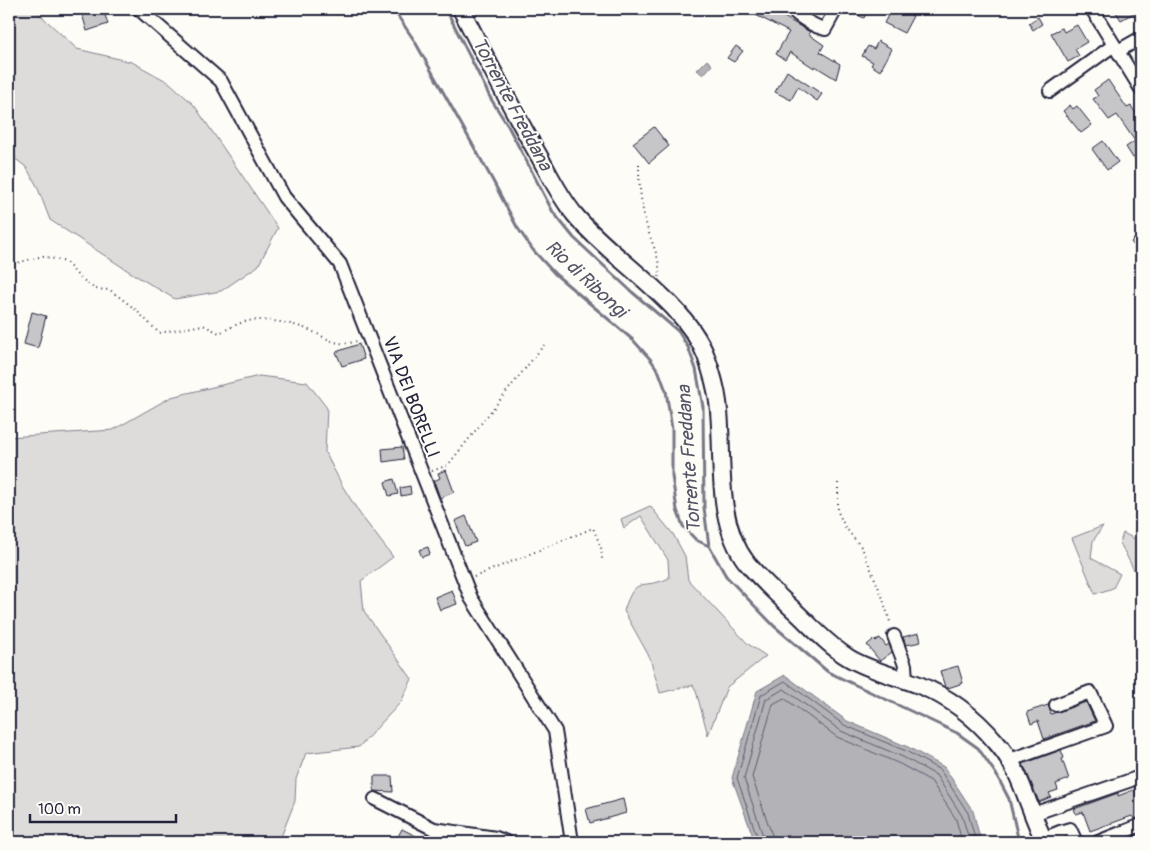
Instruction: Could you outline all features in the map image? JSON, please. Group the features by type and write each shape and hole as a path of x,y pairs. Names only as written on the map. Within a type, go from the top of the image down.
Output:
{"main road":[{"path":"462,9 529,139 565,202 590,231 674,309 699,341 710,368 719,404 726,515 735,544 741,554 769,586 834,648 868,667 906,680 939,695 959,707 989,734 1010,760 1021,781 1044,841"}],"street":[{"name":"VIA DEI BORELLI","path":"139,9 221,81 284,197 340,264 471,598 555,730 572,842"},
{"path":"791,9 800,17 817,27 825,29 836,9"},
{"path":"1092,9 1141,89"},
{"path":"1050,91 1116,48 1141,38"},
{"path":"894,636 905,665 906,680"},
{"path":"1010,760 1106,726 1090,692 1056,705"},
{"path":"1034,814 1137,778"},
{"path":"375,799 434,828 496,838 506,842"},
{"path":"1098,842 1141,825"},
{"path":"1044,841 1070,829 1076,842"}],"path":[{"path":"638,164 640,195 644,214 660,264 655,291"},
{"path":"9,265 43,256 66,262 78,276 94,288 110,290 135,309 159,333 203,325 219,333 248,321 280,321 308,330 335,343 353,342 368,337"},
{"path":"423,475 448,465 544,344"},
{"path":"838,483 838,512 846,527 862,548 882,596 894,636"},
{"path":"465,581 593,528 602,547 602,560"}],"shaded area":[{"path":"9,9 34,9 77,49 132,62 170,83 194,105 278,228 258,266 221,291 175,299 50,220 37,186 26,167 9,154"},
{"path":"259,376 307,382 327,408 325,452 343,487 360,514 393,557 361,581 364,611 412,679 401,702 359,747 306,753 296,779 295,801 279,842 9,842 9,437 113,430 171,397"},
{"path":"650,506 673,534 685,556 688,580 748,644 766,656 727,687 708,735 693,685 660,693 650,658 624,611 628,599 636,587 669,578 668,560 641,516 624,528 621,519"},
{"path":"1103,526 1093,541 1091,558 1120,574 1113,588 1095,594 1072,538"},
{"path":"1123,533 1135,539 1141,536 1141,576 1137,576 1120,543"}],"water":[{"path":"707,60 712,65 703,75 697,70"},
{"path":"785,675 847,721 908,747 944,767 973,811 981,842 755,842 732,778 757,691"}],"building":[{"path":"96,9 103,9 108,24 87,31 82,14"},
{"path":"744,9 772,9 785,15 784,17 810,32 808,34 824,45 820,52 840,64 836,79 815,66 814,68 790,52 785,60 776,54 789,32"},
{"path":"845,9 868,9 864,18"},
{"path":"1114,9 1141,9 1121,20"},
{"path":"891,10 901,15 903,11 913,16 904,33 884,23"},
{"path":"1038,17 1042,24 1033,30 1029,23"},
{"path":"1077,25 1087,42 1075,49 1079,56 1068,62 1051,33 1062,28 1064,32"},
{"path":"878,41 892,49 880,71 871,65 873,62 862,56 868,46 874,49"},
{"path":"736,46 743,51 734,62 727,58"},
{"path":"787,71 822,94 817,101 798,87 791,100 775,92"},
{"path":"1108,80 1127,108 1131,106 1141,121 1141,153 1133,158 1126,147 1135,141 1117,115 1109,120 1093,99 1098,96 1094,90"},
{"path":"1070,105 1073,109 1077,106 1092,125 1081,133 1063,111"},
{"path":"654,127 669,146 649,163 633,143"},
{"path":"1103,141 1118,162 1107,170 1092,149"},
{"path":"1141,232 1141,254 1131,242"},
{"path":"32,312 46,316 38,348 24,344"},
{"path":"359,344 364,359 342,366 336,352"},
{"path":"402,447 404,459 383,462 382,449"},
{"path":"446,470 454,492 440,498 434,481 440,478 438,473"},
{"path":"394,479 398,494 389,496 385,482"},
{"path":"410,486 411,494 401,496 400,488"},
{"path":"466,516 476,542 465,546 455,521"},
{"path":"428,547 430,554 422,557 419,550"},
{"path":"452,590 457,604 440,610 435,597"},
{"path":"919,633 921,642 906,645 903,637"},
{"path":"880,638 886,646 889,644 892,652 880,661 867,645 874,639 876,641"},
{"path":"958,666 963,683 948,688 945,687 940,671"},
{"path":"1086,702 1095,721 1044,739 1038,721 1031,724 1027,712 1048,705 1051,714"},
{"path":"1061,750 1069,779 1056,784 1058,790 1049,793 1051,797 1039,802 1023,764"},
{"path":"374,776 392,776 393,792 374,791"},
{"path":"1141,787 1141,817 1134,819 1132,816 1090,831 1083,812 1076,814 1074,809 1118,793 1118,796"},
{"path":"623,799 626,813 590,823 586,809"},
{"path":"402,829 428,842 395,842"},
{"path":"1141,834 1141,842 1119,842"}],"waterway":[{"name":"Rio di Ribongi","path":"393,9 414,40 517,227 533,250 555,274 633,340 659,372 666,391 672,429 672,476 677,510 683,526 696,540 709,546"},
{"name":"Torrente Freddana","path":"446,9 491,99 508,126 553,212 574,238 632,292 678,331 688,347 696,369 703,407 704,508 709,546 726,576 774,626 828,672 957,733 978,748 996,774 1009,799 1019,842"}]}
